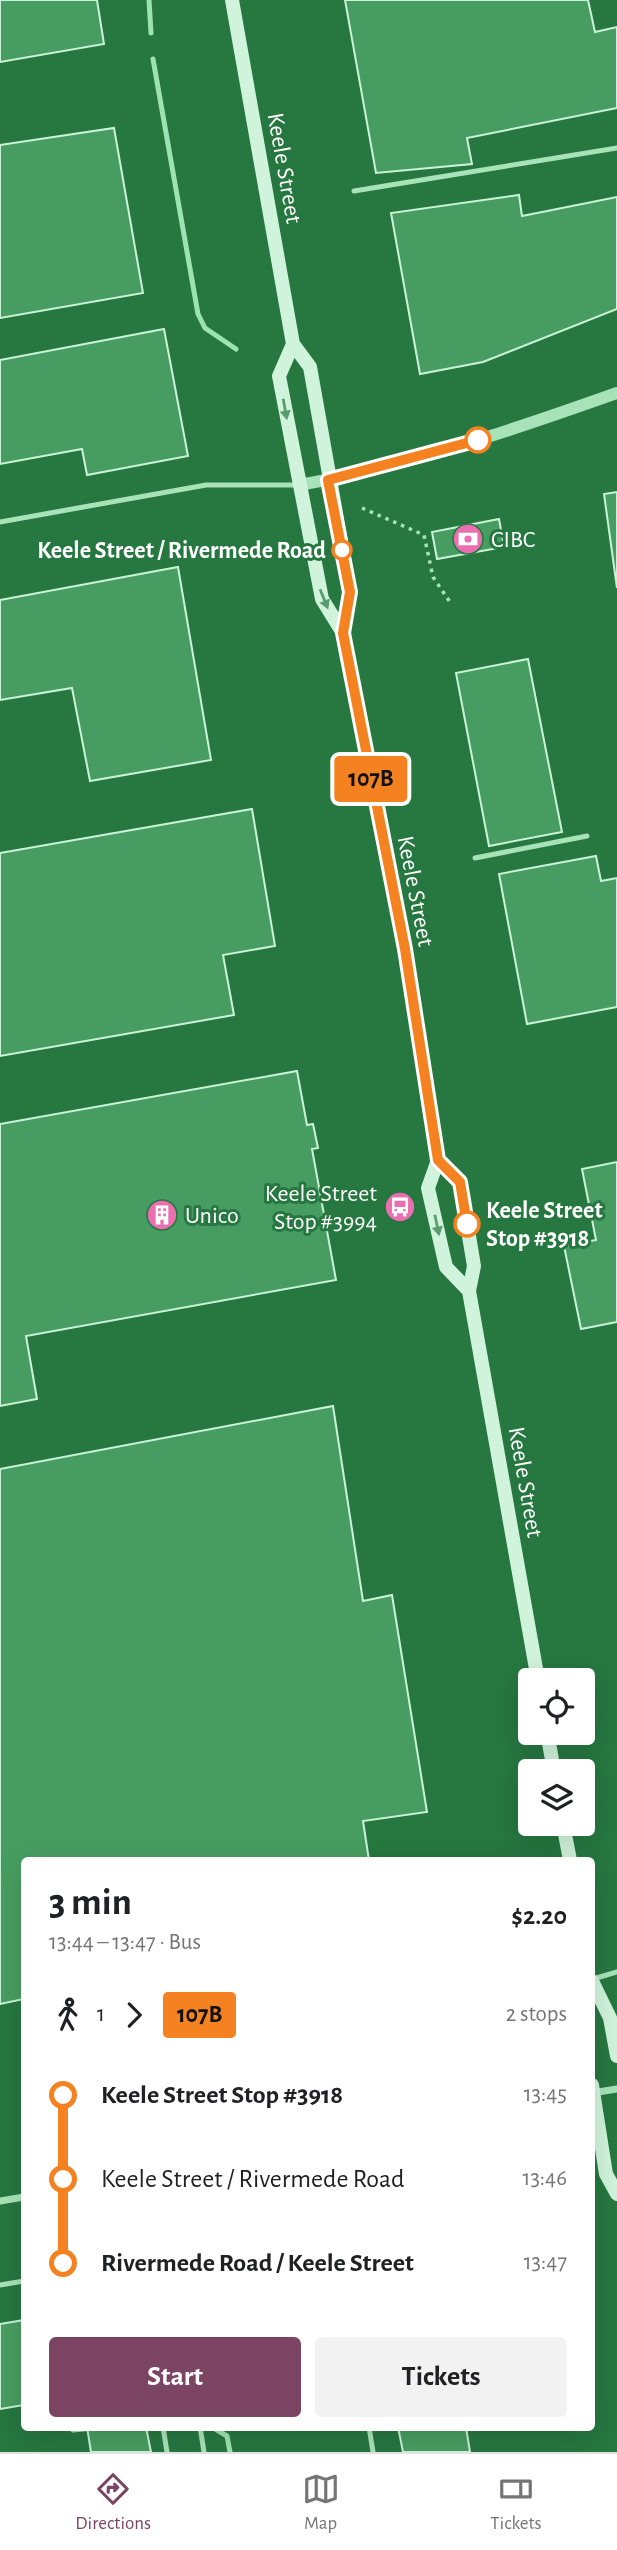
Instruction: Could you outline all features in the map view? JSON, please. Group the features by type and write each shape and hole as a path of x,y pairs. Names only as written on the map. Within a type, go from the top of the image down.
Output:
{"main road":[{"name":"Keele Street","path":"232,0 293,344 310,367 350,592 343,633"},
{"name":"Keele Street","path":"293,344 279,376 322,599 343,633 405,949 438,1160 429,1188 446,1267 469,1291"},
{"name":"Keele Street","path":"438,1160 460,1182 474,1266 469,1291 536,1668"},
{"path":"565,1836 569,1857"},
{"path":"595,1986 610,2018 617,2056"},
{"path":"595,2108 606,2174 617,2194"}],"street":[{"path":"299,485 328,480 510,431 617,393"},
{"path":"595,2090 617,2089"},
{"path":"0,2201 21,2198"}],"lane":[{"path":"354,191 617,148"},
{"path":"0,522 206,485 299,485"},
{"path":"475,858 587,836"},
{"path":"595,1979 617,1972"},
{"path":"0,2285 21,2282"},
{"path":"164,2431 167,2452"},
{"path":"201,2431 204,2452"},
{"path":"370,2431 373,2452"}],"path":[{"path":"362,508 424,535 433,577 452,605"}],"building":[{"path":"0,0 97,0 104,44 0,62"},
{"path":"345,0 588,0 595,32 617,27 617,108 467,138 472,164 376,173"},
{"path":"114,128 143,293 0,318 0,145"},
{"path":"519,195 522,216 617,197 617,309 483,362 420,374 391,213"},
{"path":"164,329 188,456 87,475 82,449 0,464 0,360"},
{"path":"617,492 617,588 604,494"},
{"name":"CIBC","path":"499,519 504,547 437,559 432,532"},
{"path":"178,567 211,760 90,781 72,688 0,700 0,600"},
{"path":"528,659 562,832 489,846 456,673"},
{"path":"252,809 275,946 223,955 234,1015 0,1056 0,853"},
{"path":"596,856 601,881 617,878 617,1007 527,1024 499,874"},
{"name":"Unico","path":"297,1071 307,1125 313,1124 318,1148 312,1149 336,1280 26,1336 37,1399 0,1406 0,1124"},
{"path":"617,1162 617,1322 581,1329 564,1246 596,1240 582,1169"},
{"path":"333,1406 363,1601 392,1595 427,1812 363,1821 369,1857 21,1857 21,2000 0,2004 0,1469"},
{"path":"21,2320 21,2406 0,2409 0,2324"},
{"path":"88,2431 147,2431 151,2452 91,2452"},
{"path":"399,2431 467,2431 470,2452 403,2452"}],"waterway":[{"path":"149,0 151,33"},
{"path":"153,59 198,314 205,328 236,349"},
{"path":"219,2431 227,2436 230,2452"}],"bus line":[{"name":"107B","path":"467,1224 460,1182 438,1160 405,949 343,633 350,592 328,480 478,440"}],"place":[{"name":"CIBC","path":"468,539"},
{"name":"Keele Street / Rivermede Road","path":"342,550"},
{"name":"Keele Street Stop #3994","path":"400,1207"},
{"name":"Unico","path":"162,1215"},
{"name":"Keele Street Stop #3918","path":"467,1224"}]}
